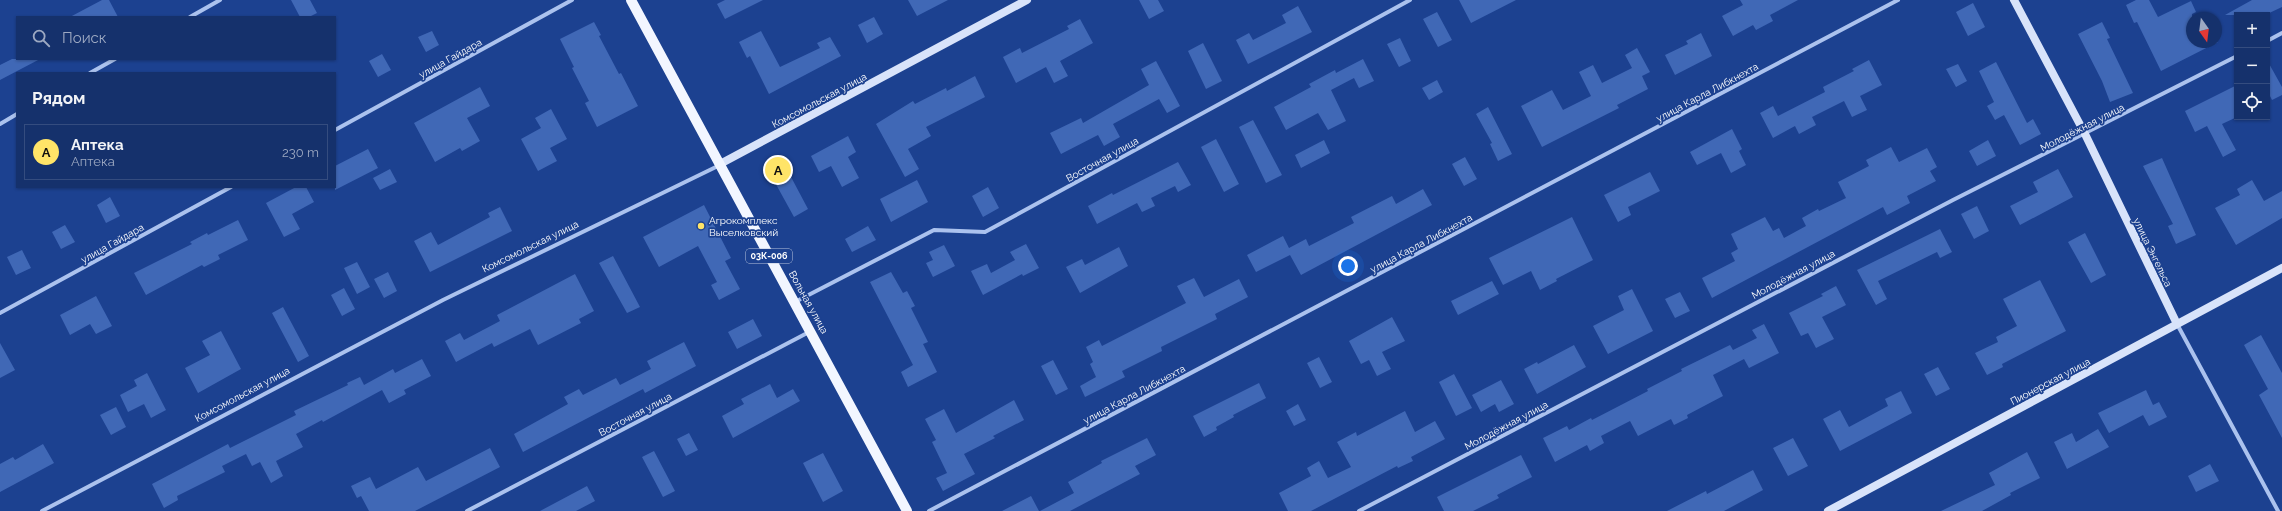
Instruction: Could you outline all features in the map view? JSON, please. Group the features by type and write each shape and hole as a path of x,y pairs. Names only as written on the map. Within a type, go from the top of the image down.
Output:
{"main road":[{"name":"Вольная улица","path":"631,0 907,511"}],"street":[{"path":"192,16 220,0"},
{"name":"улица Гайдара","path":"336,129 572,0"},
{"name":"Комсомольская улица","path":"42,511 443,300 720,164 1027,0"},
{"name":"Восточная улица","path":"795,303 934,230 985,232 1410,0"},
{"name":"улица Карла Либкнехта","path":"930,511 1898,0"},
{"name":"улица Энгельса","path":"2014,0 2085,134 2177,324 2277,509"},
{"path":"2270,39 2282,33"},
{"name":"Молодёжная улица","path":"1359,511 1953,200 2234,58"},
{"path":"92,72 113,60"},
{"path":"0,124 16,115"},
{"name":"улица Гайдара","path":"0,313 229,188"},
{"name":"Пионерская улица","path":"1828,511 2282,268"},
{"name":"Восточная улица","path":"467,511 811,331"},
{"path":"2271,511 2277,509"}],"building":[{"path":"102,0 109,0 117,16 72,16"},
{"path":"291,0 310,0 317,13 311,16 299,16"},
{"path":"725,0 763,0 725,19 717,4"},
{"path":"908,0 948,0 917,16"},
{"path":"1139,0 1158,0 1164,11 1149,19"},
{"path":"1459,0 1516,0 1471,23"},
{"path":"1740,0 1798,0 1770,15 1773,21 1756,30 1753,25 1733,36 1722,16 1743,5"},
{"path":"2136,0 2149,0 2158,17 2191,1 2196,12 2186,12 2186,48 2206,48 2161,71 2137,22 2134,23 2126,5"},
{"path":"2252,0 2282,0 2282,7 2270,13 2234,12 2234,15 2225,15"},
{"path":"1973,3 1985,27 1968,36 1956,12"},
{"path":"1298,6 1312,32 1248,64 1236,40 1249,33 1253,40 1286,23 1282,15"},
{"path":"1437,12 1452,40 1438,47 1423,19"},
{"path":"874,17 883,34 867,43 858,25"},
{"path":"1080,19 1093,43 1060,61 1068,76 1054,83 1046,67 1016,83 1003,57 1020,48 1022,53 1069,29 1067,26"},
{"path":"594,22 601,35 599,36 619,74 621,73 638,106 597,127 585,103 589,101 572,68 574,67 560,39"},
{"path":"2102,22 2110,38 2107,39 2133,93 2110,102 2102,81 2078,34"},
{"path":"432,31 439,45 426,52 418,37"},
{"path":"761,31 780,67 820,48 817,43 830,37 841,56 769,94 750,56 747,58 739,42"},
{"path":"1701,33 1712,56 1675,75 1665,55 1688,44 1686,41"},
{"path":"1400,38 1411,61 1399,67 1387,44"},
{"path":"1203,43 1222,81 1206,89 1188,51"},
{"path":"1637,48 1650,72 1642,76 1648,89 1617,105 1619,108 1542,147 1521,106 1552,90 1563,110 1591,96 1579,72 1593,65 1602,83 1632,68 1625,55"},
{"path":"382,54 391,70 378,77 369,61"},
{"path":"12,59 38,60 0,80 0,65"},
{"path":"1363,59 1374,81 1359,88 1354,78 1331,90 1346,121 1328,130 1318,113 1286,130 1274,107 1311,87 1309,84 1335,70 1336,73"},
{"path":"1869,60 1882,85 1860,96 1867,110 1852,117 1844,101 1812,117 1816,125 1799,134 1795,126 1773,138 1760,113 1773,106 1778,116 1825,92 1823,87 1854,71 1852,69"},
{"path":"1156,61 1180,106 1167,113 1159,99 1113,124 1120,137 1104,146 1098,135 1061,154 1050,133 1081,118 1083,123 1149,85 1141,69"},
{"path":"1996,62 2027,123 2033,119 2041,134 2020,145 2004,115 1995,120 1987,106 1994,102 1979,71"},
{"path":"1958,64 1967,81 1956,87 1946,69"},
{"path":"2270,65 2282,87 2282,95 2272,100 2270,96"},
{"path":"975,76 985,97 926,127 931,136 908,149 919,169 905,177 876,124 913,101 915,104 946,88 947,91"},
{"path":"1437,80 1443,92 1429,100 1422,88"},
{"path":"2234,86 2234,118 2222,124 2236,150 2223,157 2207,126 2195,132 2185,111"},
{"path":"480,87 490,106 467,118 480,141 462,151 460,148 435,162 414,123"},
{"path":"1488,107 1512,154 1498,161 1490,144 1492,143 1476,114"},
{"path":"551,109 567,139 550,148 557,161 538,171 521,139 541,128 535,118"},
{"path":"1253,120 1282,175 1266,183 1239,127"},
{"path":"1732,129 1742,149 1739,151 1746,165 1731,173 1721,153 1697,165 1690,152"},
{"path":"848,136 856,152 848,157 859,178 842,187 831,166 819,172 811,156"},
{"path":"1216,139 1239,184 1224,192 1201,147"},
{"path":"1324,140 1330,153 1301,168 1295,155"},
{"path":"1988,140 1996,156 1977,166 1969,151"},
{"path":"1891,147 1899,162 1927,148 1937,167 1930,171 1936,181 1907,196 1910,203 1887,215 1883,207 1712,298 1702,278 1735,261 1731,253 1738,249 1731,234 1765,217 1773,231 1779,228 1784,238 1806,226 1802,218 1818,209 1819,211 1846,198 1838,182 1869,166 1866,160"},
{"path":"368,149 378,168 335,190 336,165"},
{"path":"1465,157 1477,179 1464,186 1452,164"},
{"path":"2162,158 2196,235 2176,244 2168,226 2173,224 2143,166"},
{"path":"782,160 808,209 794,217 767,168"},
{"path":"1178,162 1191,185 1178,192 1175,186 1151,198 1155,206 1142,212 1137,203 1097,224 1088,206"},
{"path":"390,169 397,182 380,190 373,178"},
{"path":"2058,169 2073,197 2020,225 2010,206 2038,192 2033,182"},
{"path":"1650,172 1660,191 1628,207 1631,215 1618,222 1604,195"},
{"path":"917,180 928,202 891,222 880,199"},
{"path":"2252,180 2264,201 2282,191 2282,218 2236,245 2215,208 2240,195 2237,189"},
{"path":"988,187 999,208 983,217 972,196"},
{"path":"294,188 307,188 314,202 292,214 300,229 284,237 266,203"},
{"path":"1423,189 1432,205 1301,275 1290,255 1256,272 1247,255 1283,236 1289,248 1306,239 1309,246 1354,223 1351,217 1392,196 1396,204"},
{"path":"110,197 120,216 106,223 97,205"},
{"path":"704,205 731,258 725,261 740,289 719,300 711,285 717,282 698,246 659,267 643,237"},
{"path":"1977,206 1989,231 1974,239 1961,214"},
{"path":"500,207 512,231 430,272 414,241 431,232 438,245 490,217 488,213"},
{"path":"1572,217 1593,260 1556,279 1557,281 1540,290 1531,271 1503,285 1489,258"},
{"path":"238,220 248,240 218,255 220,259 204,267 202,265 146,295 134,273 192,244 190,242 207,233 208,235"},
{"path":"65,225 75,242 61,249 52,232"},
{"path":"868,226 876,240 852,252 845,239"},
{"path":"1940,229 1952,252 1940,258 1937,252 1878,281 1887,299 1876,305 1857,270"},
{"path":"2085,233 2106,275 2091,283 2068,242"},
{"path":"1026,244 1039,268 1023,276 1022,274 983,295 971,271 987,264 991,273 1015,260 1010,252"},
{"path":"944,245 955,266 933,277 926,263 933,260 929,252"},
{"path":"1119,247 1128,266 1080,293 1066,267 1082,259 1085,265"},
{"path":"22,250 31,268 16,275 7,257"},
{"path":"613,256 640,307 627,313 599,263"},
{"path":"357,262 370,287 357,294 344,268"},
{"path":"388,272 397,291 384,298 374,279"},
{"path":"891,272 903,293 907,291 915,306 911,308 928,342 923,344 937,372 908,387 901,372 913,365 870,282"},
{"path":"575,274 594,311 579,319 581,323 538,345 530,329 494,347 492,343 456,362 445,341 460,333 464,340 500,321 497,315"},
{"path":"1194,278 1204,297 1239,279 1248,297 1215,314 1217,319 1161,347 1162,351 1122,371 1125,377 1085,397 1080,386 1096,377 1090,364 1093,362 1086,347 1099,340 1102,346 1186,303 1177,286"},
{"path":"2040,280 2066,331 2002,364 2003,367 1987,375 1975,353 1998,342 1996,337 2017,326 2003,299"},
{"path":"1492,281 1499,294 1458,315 1451,301"},
{"path":"1836,286 1846,305 1822,317 1834,339 1816,348 1808,333 1801,336 1789,313 1823,296 1821,294"},
{"path":"344,288 355,309 342,316 331,295"},
{"path":"1632,289 1653,331 1608,354 1593,326 1624,310 1618,296"},
{"path":"1680,292 1690,311 1675,318 1665,299"},
{"path":"96,296 112,326 96,334 90,324 70,335 60,315"},
{"path":"283,307 309,356 298,362 272,313"},
{"path":"1392,317 1405,341 1382,352 1391,369 1377,376 1369,360 1361,364 1349,341"},
{"path":"753,319 762,336 737,349 728,332"},
{"path":"1764,324 1779,353 1749,368 1744,359 1713,375 1723,396 1687,415 1688,418 1674,425 1671,419 1638,436 1630,421 1601,436 1604,443 1590,451 1587,445 1555,462 1543,438 1567,426 1569,430 1591,418 1592,420 1648,391 1647,389 1682,371 1681,369 1730,345 1733,350 1757,338 1752,330"},
{"path":"221,331 241,369 198,393 185,368 210,355 202,341"},
{"path":"2261,335 2282,373 2282,438 2259,395 2268,389 2244,345"},
{"path":"684,342 696,366 645,393 643,389 523,452 514,434 568,404 564,397 579,389 583,395 616,378 620,385 651,369 647,361"},
{"path":"0,343 15,370 0,378"},
{"path":"1574,345 1586,367 1537,394 1524,369 1537,362 1538,364"},
{"path":"1319,357 1332,382 1320,388 1307,363"},
{"path":"422,359 431,376 404,390 406,394 389,403 382,390 323,422 322,420 296,434 303,447 276,461 283,476 271,483 260,462 252,466 246,454 222,466 225,472 177,496 178,500 164,508 152,484 228,444 230,448 296,415 294,411 348,385 347,383 360,377 364,385 393,369 395,373"},
{"path":"1053,360 1068,389 1056,395 1041,366"},
{"path":"1938,367 1950,389 1936,396 1924,374"},
{"path":"147,373 166,410 151,418 144,404 128,412 120,395 137,386 134,380"},
{"path":"1454,374 1472,408 1456,416 1439,382"},
{"path":"1501,380 1514,404 1499,412 1495,404 1481,412 1472,395"},
{"path":"1259,383 1266,398 1233,415 1234,417 1216,427 1217,430 1204,437 1193,416"},
{"path":"770,384 777,398 793,389 800,401 733,438 722,416 744,404 741,399"},
{"path":"2146,390 2153,405 2159,402 2167,417 2149,426 2143,415 2109,433 2098,413"},
{"path":"1901,391 1912,413 1840,451 1823,419 1840,410 1849,427 1888,406 1885,399"},
{"path":"1014,400 1024,420 993,436 995,438 964,454 975,474 943,491 936,478 947,473 932,442 936,440 925,419 944,409 956,433"},
{"path":"1298,404 1306,420 1294,426 1286,411"},
{"path":"116,407 126,427 111,435 100,415"},
{"path":"1405,411 1415,432 1435,421 1445,439 1411,457 1413,461 1398,468 1397,466 1311,511 1288,511 1279,493 1311,476 1307,468 1319,461 1328,478 1351,467 1337,442 1356,432 1357,436"},
{"path":"2098,429 2109,447 2067,469 2054,442 2072,433 2076,442"},
{"path":"689,433 698,450 686,456 677,439"},
{"path":"1147,438 1156,455 1135,466 1140,474 1070,511 1040,511 1074,493 1068,482 1102,463 1101,461"},
{"path":"1793,438 1808,466 1788,476 1773,448"},
{"path":"43,444 54,463 0,492 0,464 13,457 15,460"},
{"path":"490,448 500,467 415,511 369,511 361,496 357,498 351,486 370,477 376,489 418,467 426,481"},
{"path":"654,451 675,491 663,497 642,457"},
{"path":"2027,452 2040,478 2010,493 2011,495 1982,511 1941,511 1995,485 1989,473"},
{"path":"823,453 843,491 823,502 803,463"},
{"path":"1521,455 1532,477 1497,495 1499,498 1473,511 1444,511 1437,497"},
{"path":"2210,464 2219,481 2196,492 2188,476"},
{"path":"1753,470 1763,490 1724,511 1667,511 1706,491 1707,494"},
{"path":"587,486 595,501 576,511 540,511"},
{"path":"1031,496 1039,511 1002,511"}],"place":[{"name":"Аптека","path":"778,170"},
{"name":"Агрокомплекс Выселковский","path":"701,226"}]}
